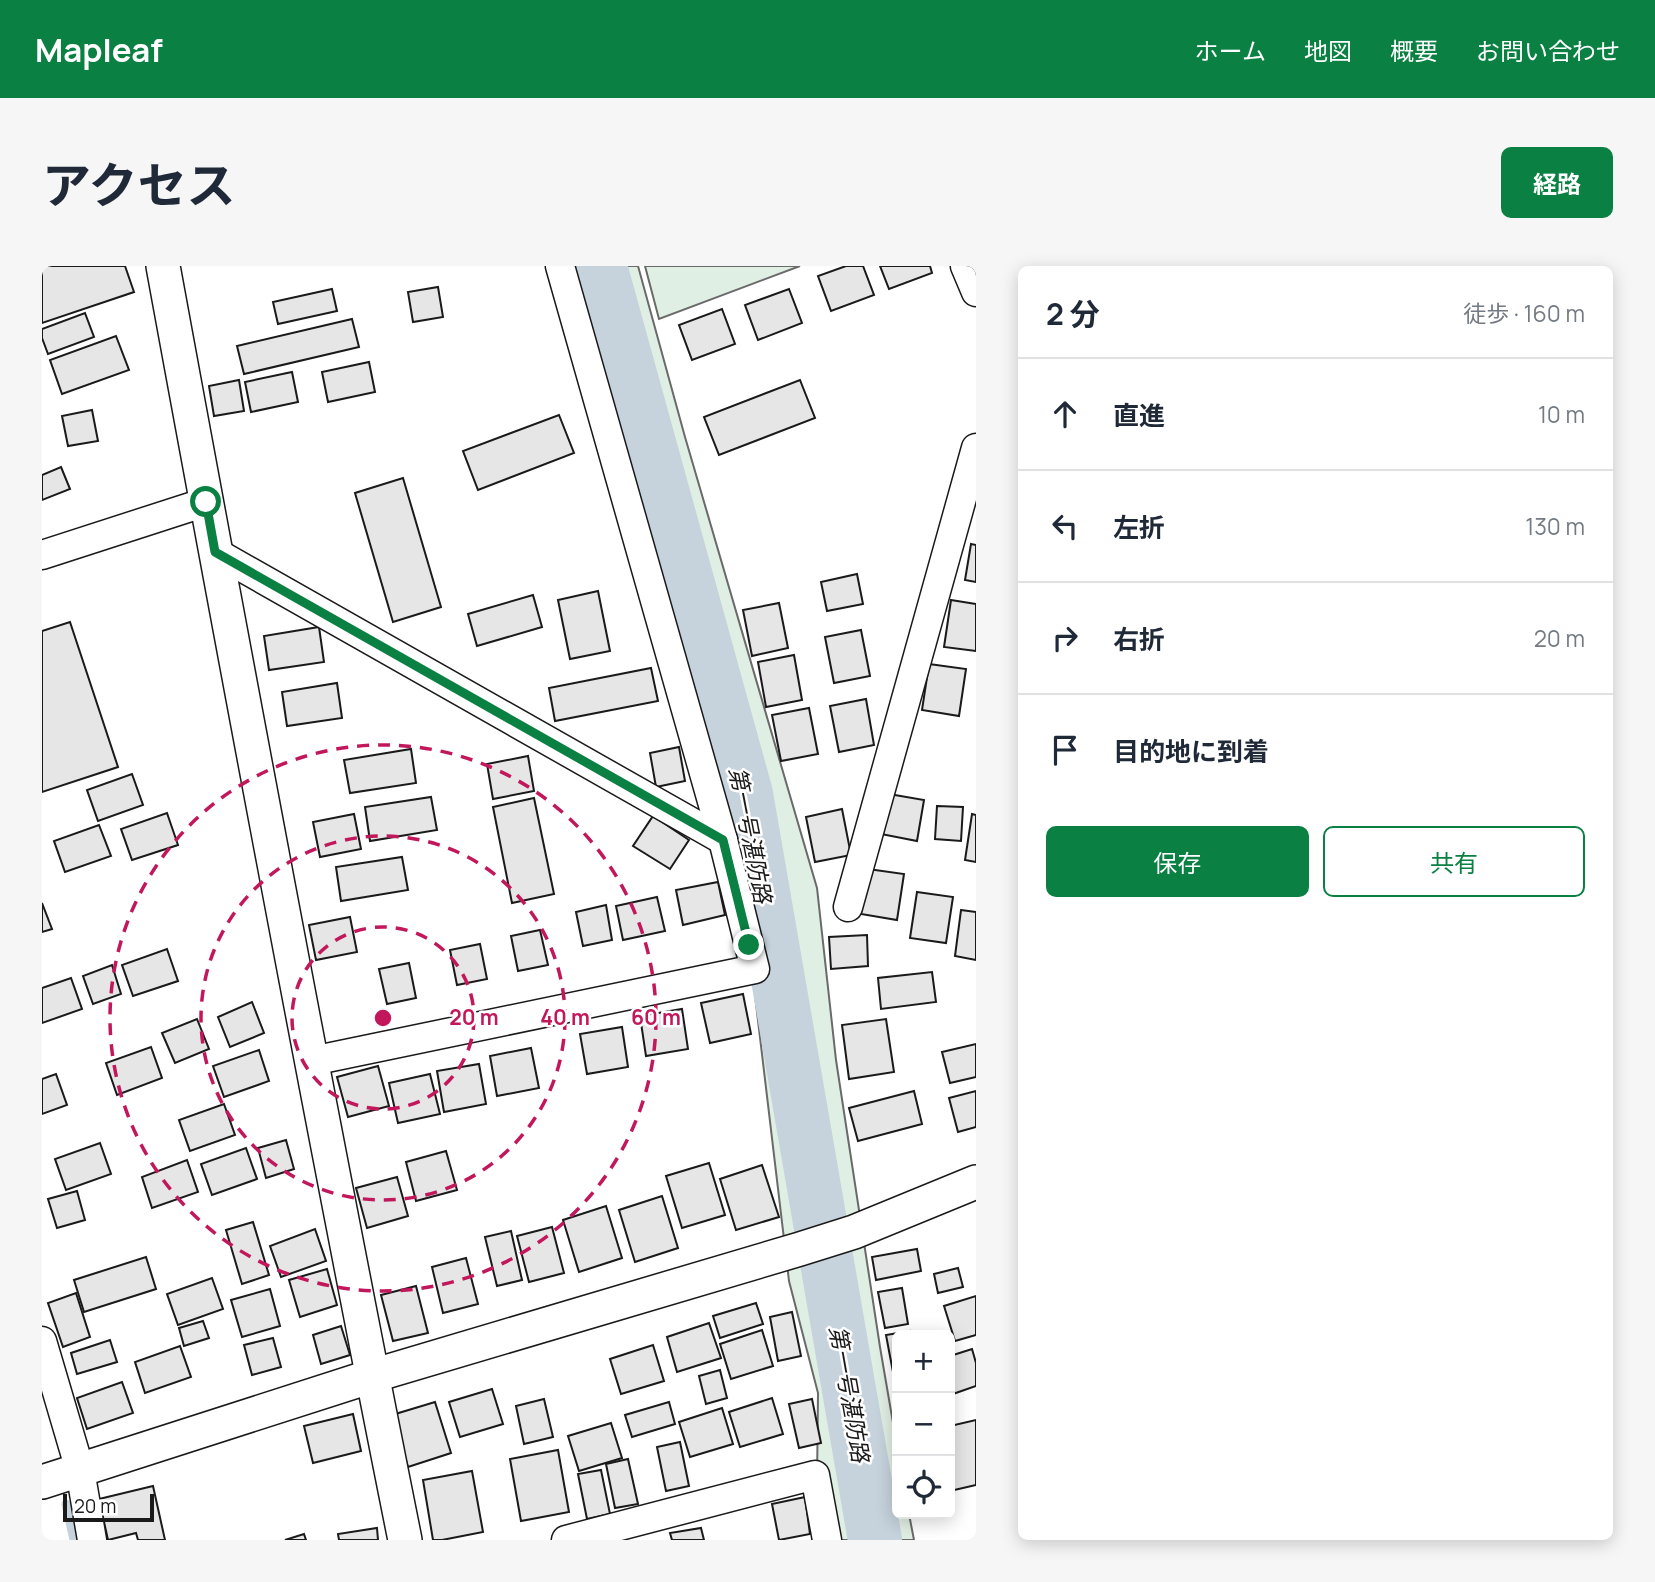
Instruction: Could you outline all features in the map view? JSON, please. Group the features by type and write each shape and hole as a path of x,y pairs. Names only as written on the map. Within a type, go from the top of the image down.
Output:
{"street":[{"path":"163,266 215,552 405,1540"},
{"path":"312,1061 755,969 723,840 560,266"},
{"path":"964,266 976,292"},
{"path":"848,907 976,448"},
{"path":"42,555 206,502"},
{"path":"215,552 723,840"},
{"path":"42,1482 372,1376 800,1249 854,1231 976,1182"},
{"path":"42,1340 80,1469 93,1540"},
{"path":"566,1540 815,1475 827,1540"}],"green space":[{"path":"560,266 638,266 685,437 817,888 836,1060 892,1417 892,1519 910,1519 914,1540 827,1540 817,1485 818,1393 789,1281 749,945"},
{"path":"645,266 800,266 659,319"}],"building":[{"path":"42,266 125,266 134,292 42,323"},
{"path":"846,266 863,266 874,295 831,311 818,276"},
{"path":"880,266 930,266 932,273 889,289"},
{"path":"438,287 443,317 413,322 408,292"},
{"path":"332,289 337,311 278,324 273,302"},
{"path":"789,289 802,323 758,340 745,305"},
{"path":"722,309 735,344 692,360 679,325"},
{"path":"85,313 94,337 48,354 42,338 42,329"},
{"path":"352,319 359,347 244,374 237,346"},
{"path":"116,336 129,370 62,394 50,360"},
{"path":"369,362 375,392 328,402 322,372"},
{"path":"292,372 298,402 251,412 245,382"},
{"path":"239,380 244,411 214,416 209,386"},
{"path":"800,380 815,418 719,455 704,417"},
{"path":"92,410 98,441 68,446 62,416"},
{"path":"559,415 574,453 478,490 463,451"},
{"path":"61,467 70,489 42,500 42,475"},
{"path":"403,478 441,607 393,622 355,493"},
{"path":"971,544 976,545 976,582 965,580"},
{"path":"857,574 863,604 827,611 821,582"},
{"path":"598,591 610,651 570,659 558,600"},
{"path":"533,595 542,627 477,646 468,614"},
{"path":"951,600 976,604 976,651 944,647"},
{"path":"779,603 788,648 752,656 743,610"},
{"path":"70,622 118,767 42,792 42,631"},
{"path":"319,627 324,662 269,670 264,636"},
{"path":"861,630 870,676 834,683 825,637"},
{"path":"794,655 802,700 766,707 758,662"},
{"path":"929,664 966,669 959,716 922,710"},
{"path":"651,668 658,701 555,721 549,688"},
{"path":"337,683 342,718 287,726 282,692"},
{"path":"866,699 874,745 839,752 830,706"},
{"path":"809,708 818,754 781,761 772,715"},
{"path":"679,747 685,781 656,787 650,753"},
{"path":"411,749 416,783 350,793 344,760"},
{"path":"528,756 534,791 493,799 487,764"},
{"path":"132,774 143,805 98,821 87,790"},
{"path":"889,794 924,800 917,841 881,834"},
{"path":"431,797 437,830 370,841 365,807"},
{"path":"534,798 554,894 512,903 493,807"},
{"path":"937,806 963,807 961,841 935,839"},
{"path":"842,809 851,855 815,862 806,817"},
{"path":"167,813 178,845 132,860 121,829"},
{"path":"354,814 361,849 320,857 313,822"},
{"path":"972,814 976,815 976,862 965,860"},
{"path":"653,816 689,840 670,869 633,846"},
{"path":"99,825 111,856 65,872 54,841"},
{"path":"402,857 408,890 341,901 336,867"},
{"path":"868,869 904,874 897,920 861,914"},
{"path":"718,882 725,915 683,925 676,890"},
{"path":"917,892 953,897 946,943 910,938"},
{"path":"657,897 665,931 623,940 616,906"},
{"path":"42,903 52,929 42,932"},
{"path":"606,905 612,940 583,946 576,912"},
{"path":"961,910 976,912 976,960 955,956"},
{"path":"350,917 357,952 316,960 309,925"},
{"path":"540,930 548,965 518,971 511,936"},
{"path":"867,935 868,966 831,969 829,937"},
{"path":"480,944 487,979 457,985 450,950"},
{"path":"167,949 178,981 133,996 122,965"},
{"path":"409,963 416,998 387,1004 379,969"},
{"path":"112,965 121,994 93,1004 83,976"},
{"path":"932,972 936,1002 881,1009 878,978"},
{"path":"71,978 82,1009 42,1023 42,988"},
{"path":"743,994 751,1034 710,1043 701,1003"},
{"path":"252,1002 264,1033 230,1047 218,1017"},
{"path":"682,1009 688,1049 646,1056 640,1016"},
{"path":"197,1019 209,1049 175,1063 162,1033"},
{"path":"886,1019 894,1072 849,1079 842,1025"},
{"path":"622,1027 628,1067 587,1074 580,1034"},
{"path":"976,1044 976,1077 950,1083 942,1052"},
{"path":"151,1047 162,1078 117,1095 106,1063"},
{"path":"531,1048 539,1088 497,1096 490,1056"},
{"path":"259,1050 269,1081 224,1097 213,1066"},
{"path":"479,1064 486,1104 444,1112 437,1071"},
{"path":"378,1066 389,1106 348,1117 337,1077"},
{"path":"56,1074 67,1105 42,1114 42,1079"},
{"path":"430,1074 440,1114 398,1123 389,1083"},
{"path":"914,1091 922,1124 858,1141 849,1108"},
{"path":"976,1091 976,1127 958,1132 949,1098"},
{"path":"224,1104 235,1135 190,1151 179,1120"},
{"path":"286,1140 294,1169 266,1178 258,1148"},
{"path":"100,1143 111,1174 66,1190 55,1159"},
{"path":"246,1148 257,1179 212,1195 201,1164"},
{"path":"446,1151 457,1190 416,1201 406,1162"},
{"path":"187,1160 198,1192 152,1208 142,1177"},
{"path":"709,1163 725,1215 682,1228 666,1176"},
{"path":"762,1165 779,1217 736,1230 720,1179"},
{"path":"397,1177 408,1216 367,1228 356,1188"},
{"path":"77,1191 85,1220 57,1228 48,1199"},
{"path":"662,1196 678,1248 635,1262 619,1210"},
{"path":"606,1206 622,1258 579,1272 563,1220"},
{"path":"253,1222 269,1275 242,1284 226,1230"},
{"path":"552,1227 564,1273 529,1282 517,1236"},
{"path":"315,1229 326,1261 281,1277 270,1246"},
{"path":"511,1231 522,1280 497,1286 485,1237"},
{"path":"917,1249 921,1271 876,1280 872,1257"},
{"path":"146,1257 156,1289 84,1312 74,1280"},
{"path":"466,1258 478,1304 443,1313 432,1267"},
{"path":"958,1268 963,1287 938,1293 934,1274"},
{"path":"327,1269 337,1305 300,1317 289,1280"},
{"path":"212,1278 223,1309 178,1325 167,1294"},
{"path":"416,1286 428,1333 393,1341 381,1295"},
{"path":"902,1288 908,1324 885,1328 878,1292"},
{"path":"270,1289 280,1326 242,1337 231,1300"},
{"path":"76,1293 90,1337 63,1347 48,1303"},
{"path":"976,1296 976,1335 955,1341 955,1330 952,1330 944,1306"},
{"path":"756,1303 763,1324 720,1338 713,1316"},
{"path":"792,1312 801,1356 778,1361 770,1317"},
{"path":"203,1321 209,1338 184,1346 179,1328"},
{"path":"709,1323 721,1358 677,1372 667,1337"},
{"path":"341,1326 350,1355 321,1364 313,1335"},
{"path":"762,1330 773,1366 731,1379 720,1344"},
{"path":"892,1334 892,1367 886,1335"},
{"path":"273,1338 281,1367 252,1375 244,1345"},
{"path":"110,1340 117,1362 77,1374 71,1353"},
{"path":"653,1345 664,1381 621,1394 610,1359"},
{"path":"180,1346 191,1377 145,1393 135,1362"},
{"path":"972,1349 976,1363 976,1386 955,1393 955,1393 955,1354"},
{"path":"720,1370 727,1398 706,1404 699,1376"},
{"path":"122,1382 133,1413 87,1429 77,1398"},
{"path":"492,1389 503,1424 460,1437 449,1402"},
{"path":"772,1398 783,1434 740,1447 729,1412"},
{"path":"544,1399 553,1437 524,1444 516,1406"},
{"path":"812,1399 821,1443 799,1448 789,1404"},
{"path":"435,1402 451,1453 408,1467 392,1415"},
{"path":"669,1402 675,1424 632,1437 625,1415"},
{"path":"722,1408 733,1444 690,1457 679,1422"},
{"path":"353,1414 361,1451 313,1463 304,1426"},
{"path":"976,1420 976,1485 955,1490 955,1456 955,1425"},
{"path":"611,1423 622,1458 579,1471 568,1436"},
{"path":"680,1442 689,1486 666,1491 657,1447"},
{"path":"558,1450 569,1512 521,1521 510,1459"},
{"path":"628,1459 638,1504 615,1508 606,1464"},
{"path":"601,1470 610,1514 587,1519 578,1474"},
{"path":"472,1471 483,1532 433,1540 423,1480"},
{"path":"153,1486 165,1540 138,1540 136,1533 108,1540 99,1499"},
{"path":"805,1497 810,1534 779,1540 772,1504"},
{"path":"377,1528 378,1540 339,1540 338,1534"},
{"path":"701,1528 704,1540 672,1540 670,1533"},
{"path":"304,1534 306,1540 285,1540"}],"waterway":[{"name":"第一号湛防路","path":"600,266 746,794 875,1540"},
{"path":"66,1504 74,1540"}],"route":[{"path":"206,502 215,552 723,840 749,945"}]}
